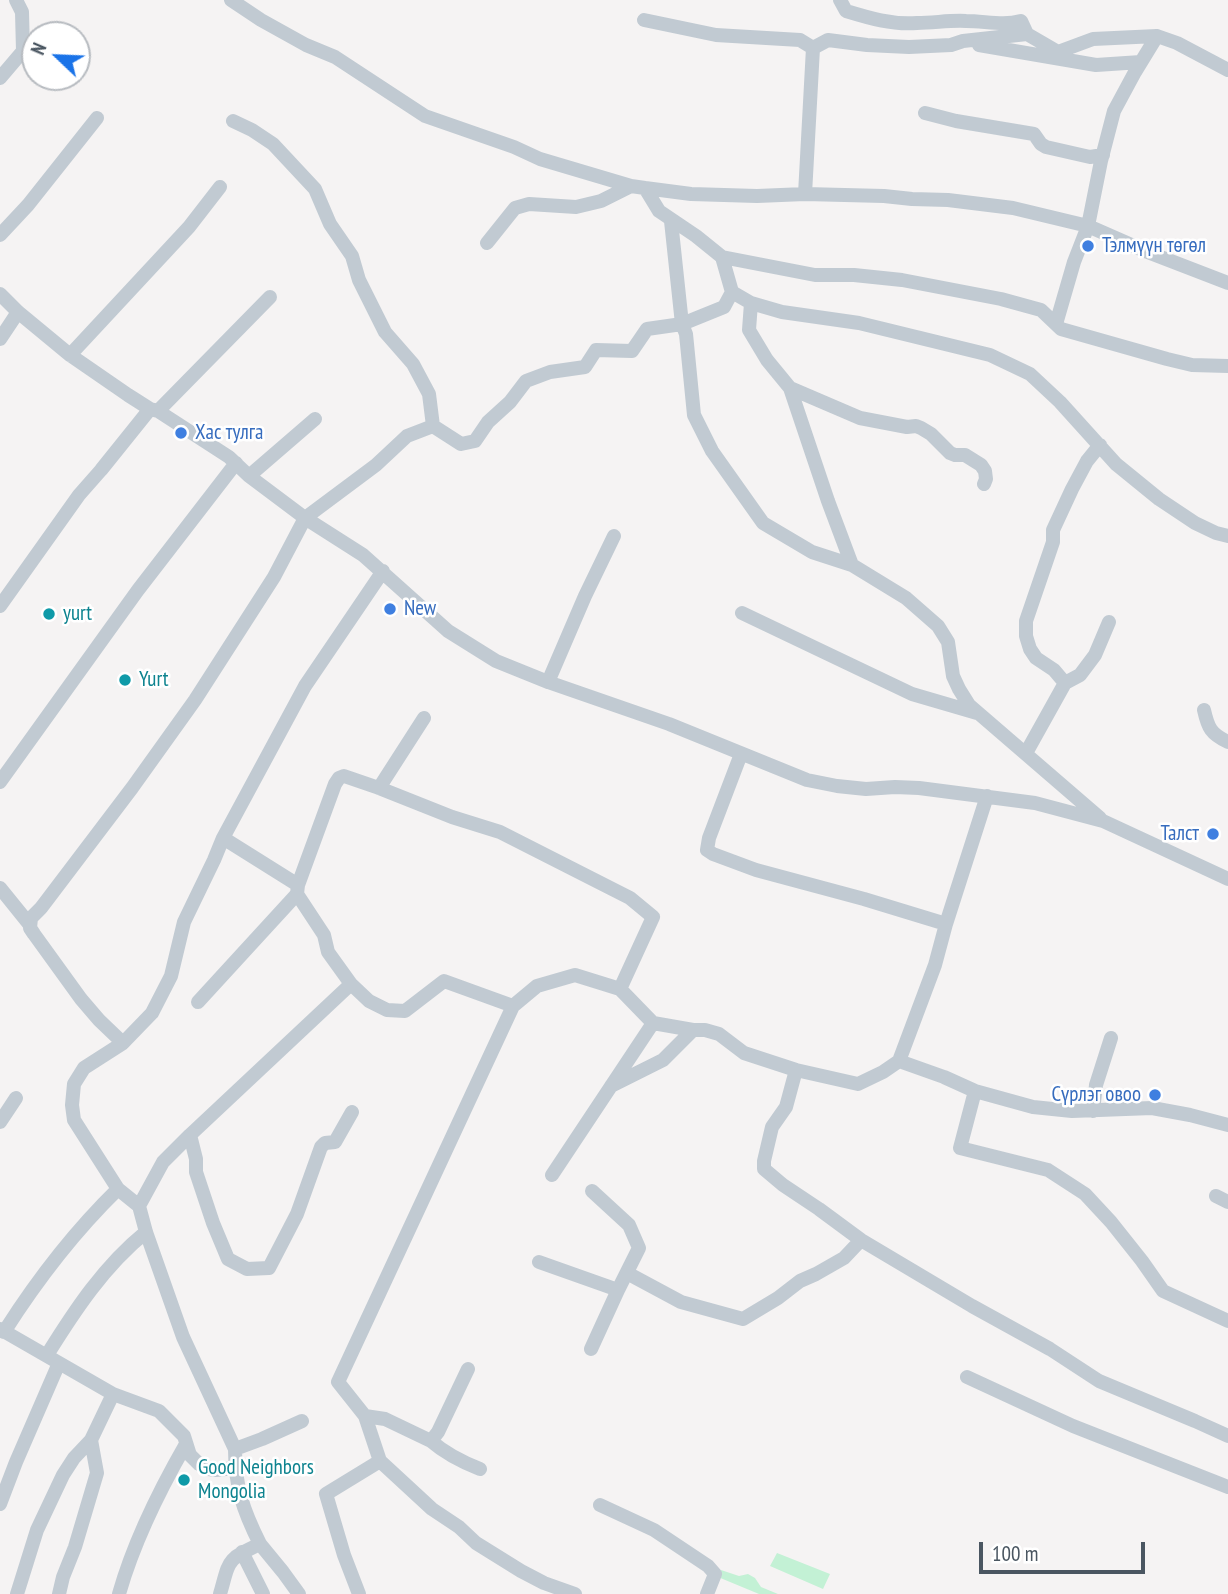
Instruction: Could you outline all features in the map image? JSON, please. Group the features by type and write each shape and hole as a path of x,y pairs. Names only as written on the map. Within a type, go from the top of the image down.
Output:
{"street":[{"path":"0,78 23,51 22,12 16,0"},
{"path":"228,0 306,45 335,57 425,116 514,147 540,159 638,187 691,194 884,196 1013,208 1088,226 1228,283"},
{"path":"840,0 846,11 877,21 915,24 947,20 1009,24 1021,20 1027,34"},
{"path":"644,20 716,35 800,40 813,48"},
{"path":"813,48 828,40 909,47 951,45 1027,34 1058,52 1093,39 1157,36 1177,43 1228,70"},
{"path":"1056,324 1074,262 1088,226 1114,111 1157,36"},
{"path":"964,41 1096,65 1140,62"},
{"path":"805,194 813,48"},
{"path":"925,113 1034,134 1046,147 1090,157 1103,155"},
{"path":"0,236 97,118"},
{"path":"233,121 273,144 316,189 330,225 352,256 359,280 384,332 413,364 429,394 433,426"},
{"path":"70,355 180,237 220,187"},
{"path":"638,187 659,211 722,257 815,275 854,275 929,284 1001,299 1041,310 1061,329 1192,365 1228,366"},
{"path":"486,243 515,208 529,204 576,207 638,187"},
{"path":"671,221 694,415 712,451 763,523 812,552 852,565 906,598 938,626 948,642 953,676 969,705 1103,821"},
{"path":"722,257 732,292 751,303 782,312 859,323 990,355 1030,374 1060,402 1116,464 1159,499 1195,523 1228,536"},
{"path":"433,426 461,444 475,441 488,422 526,381 550,372 585,367 596,350 632,351 647,329 682,324 724,307 732,292"},
{"path":"0,293 18,312 70,355 229,457 249,476 305,518 363,555 448,631 496,661 669,724 807,780 866,789 919,788 1035,803 1103,821 1228,879"},
{"path":"0,606 79,495 154,410 270,297"},
{"path":"751,303 749,330 767,360 790,388 852,565"},
{"path":"0,339 18,312"},
{"path":"790,388 860,418 921,428 950,453 965,455 981,465 985,471 984,484"},
{"path":"249,476 315,419"},
{"path":"30,925 31,918 101,830 195,700 274,577 305,518 376,465 407,436 433,426"},
{"path":"1065,683 1054,670 1036,658 1030,649 1026,636 1026,621 1053,542 1053,530 1087,461 1100,445"},
{"path":"0,782 138,590 236,463"},
{"path":"548,682 614,536"},
{"path":"299,1594 260,1544 243,1510 237,1486 235,1449 183,1336 139,1206 118,1189 74,1120 72,1105 74,1084 84,1068 123,1043 152,1013 170,976 184,922 223,838 305,686 383,571"},
{"path":"742,613 912,694 978,713"},
{"path":"1026,753 1065,683 1080,675 1095,655 1109,622"},
{"path":"1204,710 1207,726 1216,737 1228,742"},
{"path":"379,788 424,718"},
{"path":"741,754 709,838 707,849 713,854 756,870 946,924"},
{"path":"198,1002 298,889 338,780 344,776 500,832 620,893 638,905 653,917 620,989"},
{"path":"575,1594 543,1588 432,1509 380,1461 365,1416 338,1382 513,1006 537,986 575,975 620,989 653,1023 719,1034 744,1053 796,1070 858,1084 899,1062 935,965 987,796"},
{"path":"223,838 298,889 324,935 328,952 351,984 369,1001 387,1010 405,1011 444,981 513,1006"},
{"path":"0,888 30,925 81,999 123,1043"},
{"path":"139,1206 163,1162 351,984"},
{"path":"552,1175 653,1023"},
{"path":"611,1086 663,1059 693,1030"},
{"path":"1093,1111 1096,1085 1111,1038"},
{"path":"899,1062 975,1091 1033,1107 1093,1111 1152,1108 1228,1125"},
{"path":"796,1070 786,1107 772,1127 764,1169 861,1240 1050,1349 1099,1381 1228,1436"},
{"path":"975,1091 960,1148 1048,1170 1085,1194 1111,1222 1163,1291 1228,1321"},
{"path":"0,1122 16,1098"},
{"path":"190,1135 196,1172 228,1259 247,1269 269,1268 297,1214 321,1147 325,1143 335,1142 352,1112"},
{"path":"118,1189 88,1219 2,1330 113,1394 159,1411 184,1436 190,1455 199,1464 216,1470 235,1468"},
{"path":"591,1349 639,1248 629,1225 592,1191"},
{"path":"0,1504 53,1359 74,1312 108,1267 146,1232"},
{"path":"627,1273 681,1302 743,1319 800,1281 844,1258 861,1240"},
{"path":"540,1262 618,1290"},
{"path":"431,1441 438,1433 468,1369"},
{"path":"967,1377 1073,1426 1228,1487"},
{"path":"17,1594 37,1530 63,1475 91,1440 113,1394"},
{"path":"365,1416 385,1419 431,1441 461,1462 480,1469"},
{"path":"235,1449 302,1421"},
{"path":"59,1594 97,1473 91,1440"},
{"path":"119,1594 127,1567 157,1495 186,1444"},
{"path":"359,1594 326,1494 380,1461"},
{"path":"600,1505 654,1530 708,1566 715,1574 707,1594"},
{"path":"220,1594 232,1558 260,1544"},
{"path":"243,1552 262,1594"}],"green space":[{"path":"777,1553 830,1574 823,1589 770,1566"},
{"path":"721,1570 739,1576 748,1574 755,1578 761,1587 778,1594 759,1594 718,1577"}],"place":[{"name":"Тэлмүүн төгөл","path":"1088,246"},
{"name":"Хас тулга","path":"181,433"},
{"name":"New","path":"390,609"},
{"name":"yurt","path":"49,614"},
{"name":"Yurt","path":"125,680"},
{"name":"Талст","path":"1213,834"},
{"name":"Сүрлэг овоо","path":"1155,1095"},
{"name":"Good Neighbors Mongolia","path":"184,1480"}]}
